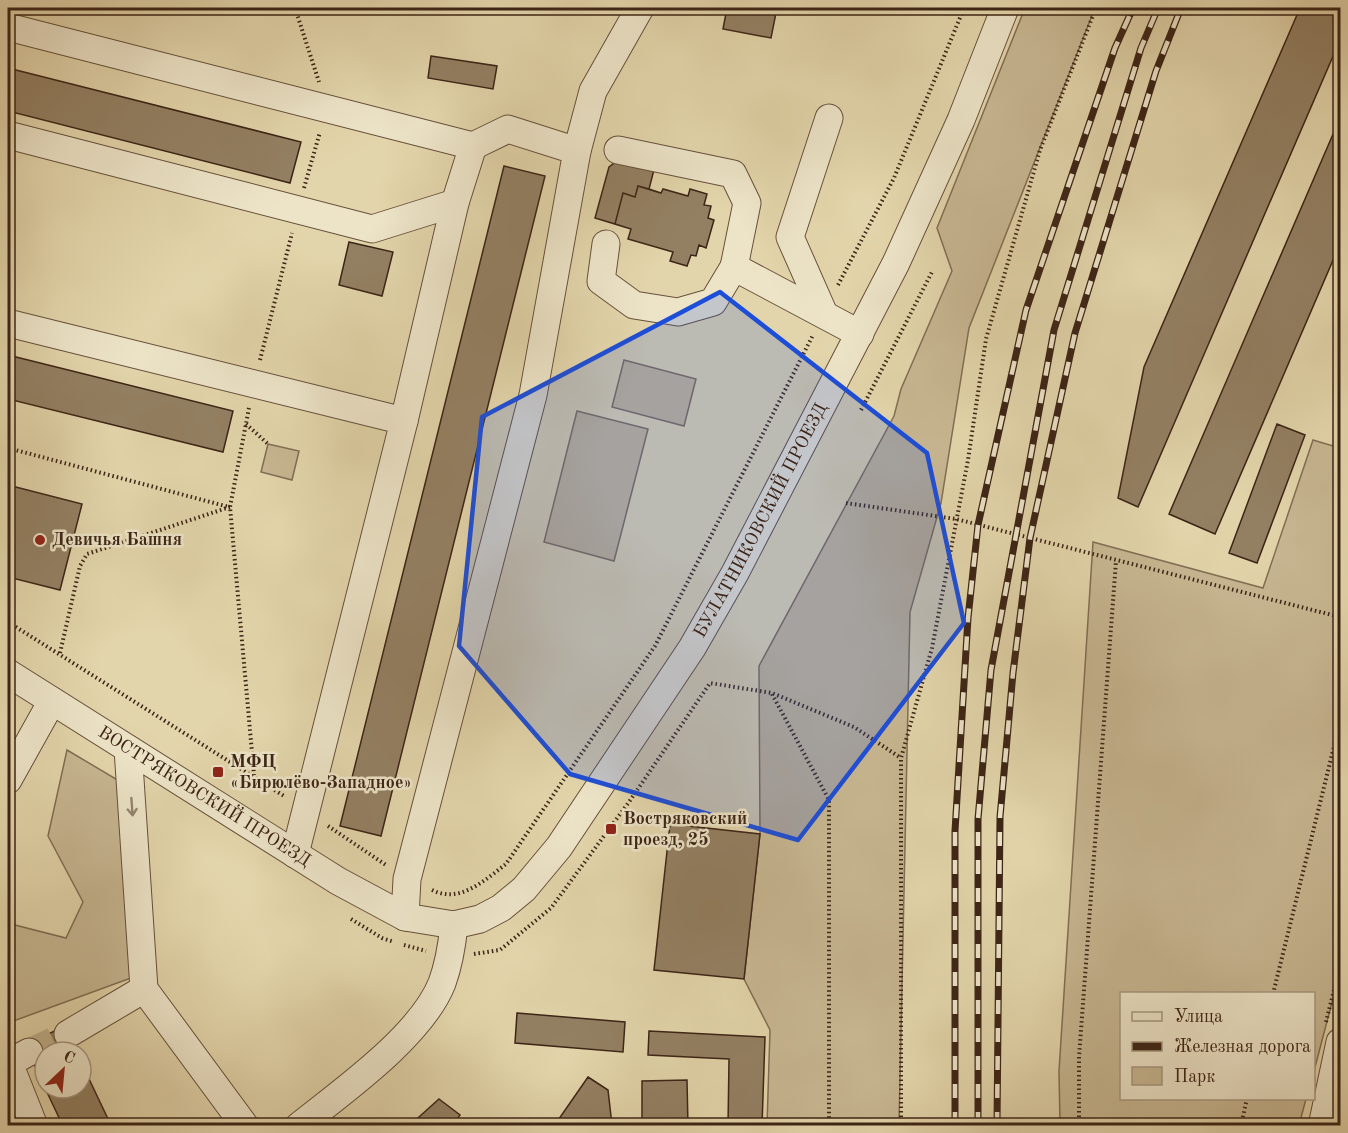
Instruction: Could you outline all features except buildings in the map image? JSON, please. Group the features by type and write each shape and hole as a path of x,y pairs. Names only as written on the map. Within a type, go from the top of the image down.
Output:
{"street":[{"path":"405,917 407,879 533,395 577,151 593,91 640,8"},
{"name":"БУЛАТНИКОВСКИЙ ПРОЕЗД","path":"405,917 454,925 480,919 519,894 559,847 614,768 692,648 776,495 860,334 921,209 1005,8"},
{"path":"8,27 328,107 473,146 508,129 577,151"},
{"path":"824,314 790,237 829,118"},
{"path":"8,135 372,229 455,203"},
{"path":"295,854 404,421 455,203 473,146"},
{"path":"606,244 601,282 634,305 678,312 713,302 734,267 747,203 733,174 618,150"},
{"path":"734,267 860,334"},
{"path":"8,322 404,421"},
{"name":"ВОСТРЯКОВСКИЙ ПРОЕЗД","path":"8,673 338,881 405,917"},
{"path":"8,780 16,755 52,701"},
{"path":"128,749 144,989 245,1125"},
{"path":"299,1125 377,1064 428,1009 441,985 450,958 454,925"},
{"path":"68,1034 144,989"},
{"path":"1322,1125 1334,1094 1341,1042"},
{"path":"19,1058 34,1125"}],"path":[{"path":"254,776 230,507 254,384 298,210 328,107 295,8"},
{"path":"8,622 254,776 407,879 443,896 473,889 506,864 655,646 894,178 964,8"},
{"path":"901,1125 901,758 932,648 968,460 986,339 1040,150 1096,8"},
{"path":"861,410 933,270"},
{"path":"246,424 268,444"},
{"path":"8,448 230,507"},
{"path":"846,503 956,519 1341,617"},
{"path":"60,653 80,566 87,554 230,507"},
{"path":"1079,1125 1079,1057 1116,561"},
{"path":"450,958 500,950 551,908 629,802 710,683 772,693 854,727 901,758"},
{"path":"772,693 829,800 829,1125"},
{"path":"1273,992 1341,722"},
{"path":"1241,1125 1247,1100"}],"highlighted area":[{"path":"720,292 927,453 964,623 798,840 570,774 459,646 482,417"}],"green space":[{"path":"1025,8 1095,8 969,328 941,503 910,612 899,1125 767,1125 770,1030 744,979 760,834 759,666 894,416 901,389 952,271 937,228"},
{"path":"624,360 696,379 684,426 612,407"},
{"path":"577,411 648,429 614,561 544,542"},
{"path":"1313,440 1340,448 1340,972 1315,1067 1315,992 1120,992 1120,1100 1306,1100 1299,1125 1060,1125 1059,1071 1093,542 1263,588"},
{"path":"268,444 299,451 292,480 261,472"},
{"path":"67,750 126,785 131,978 8,1023 8,909 15,925 66,938 83,902 48,836"}],"tunnel":[{"path":"29,1052 68,1034"}],"railway":[{"path":"955,1126 955,831 968,618 978,525 1026,310 1115,48 1133,8"},
{"path":"978,1126 978,819 991,670 1054,330 1141,48 1158,8"},
{"path":"997,1126 1000,817 1013,673 1030,538 1075,333 1156,71 1181,8"}],"place":[{"name":"Девичья Башня","path":"40,540"},
{"name":"МФЦ «Бирюлёво-Западное»","path":"218,772"},
{"name":"Востряковский проезд, 25","path":"611,829"}]}
